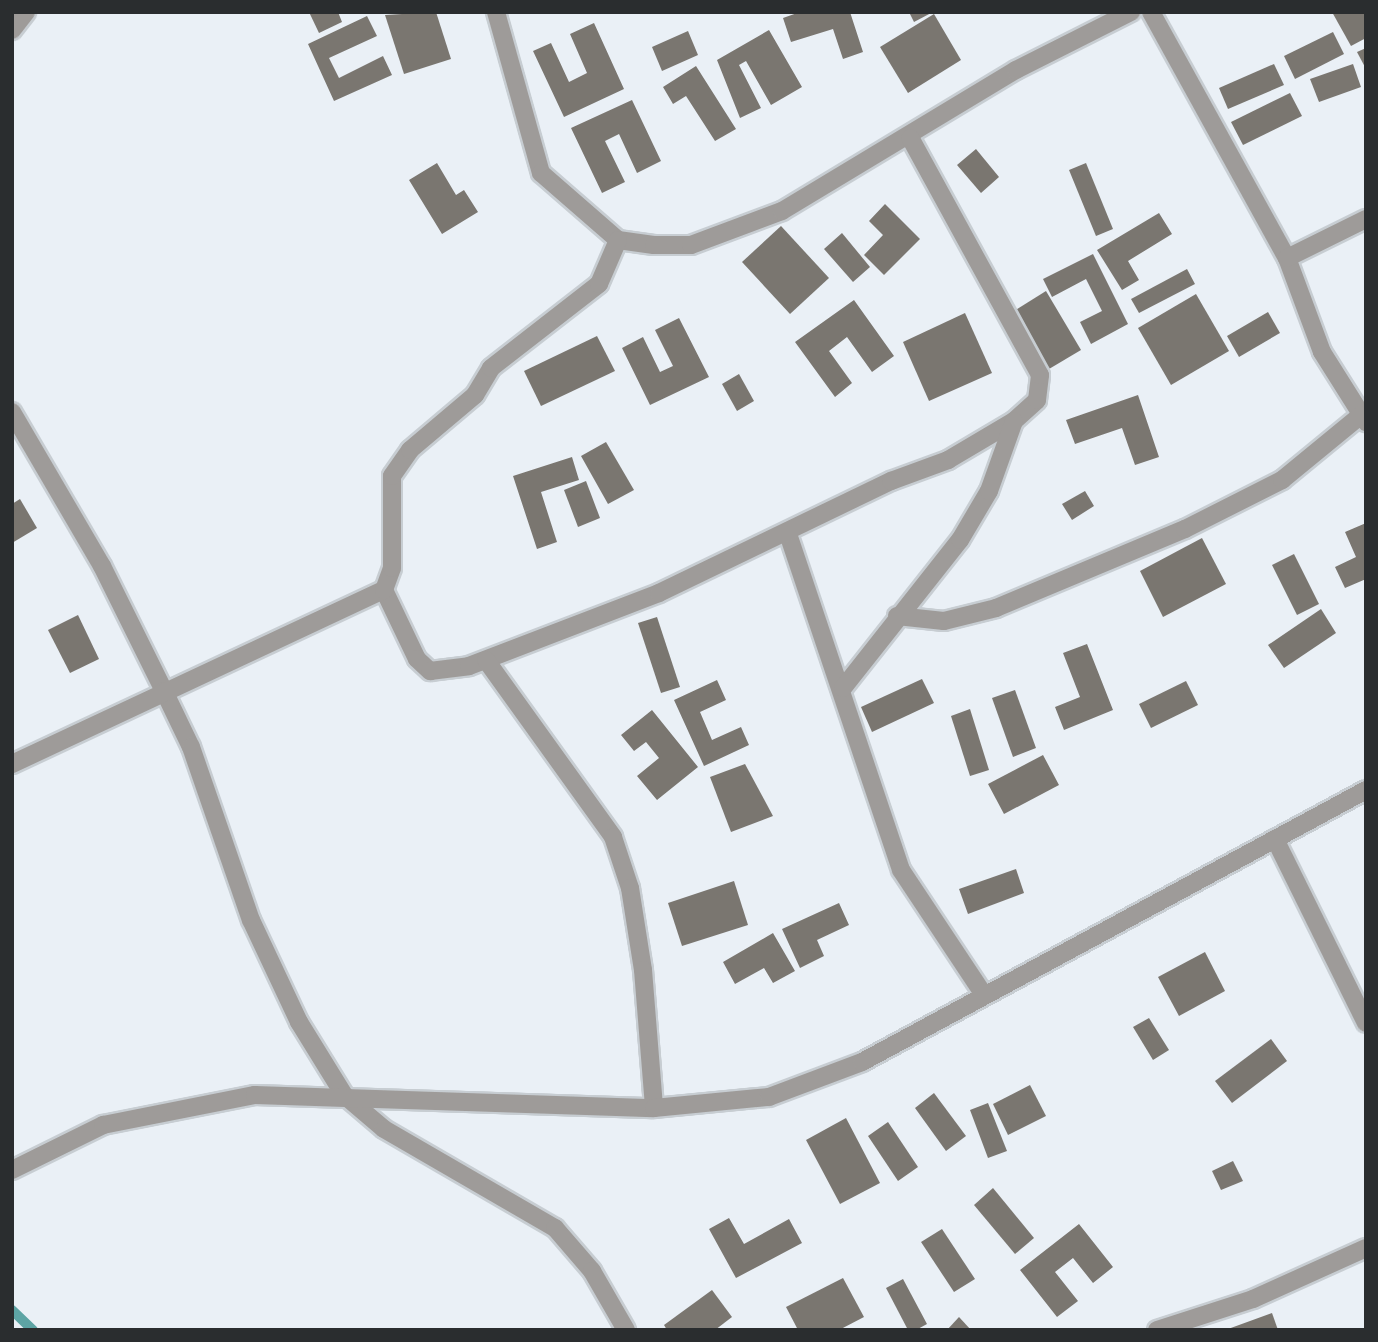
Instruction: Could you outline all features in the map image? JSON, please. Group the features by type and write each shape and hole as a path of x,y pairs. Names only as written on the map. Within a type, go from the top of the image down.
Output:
{"street":[{"path":"12,30 26,12"},
{"path":"496,12 541,173 618,240 691,245 743,228 910,138 1016,70 1132,12"},
{"path":"897,616 944,621 996,608 1185,529 1282,480 1363,419 1322,352 1287,258 1151,12"},
{"path":"618,240 599,284 491,368 475,396 410,450 392,476 392,568 384,590 407,641 430,671 486,660 636,603 788,534 891,481 948,460 1014,421 1037,400 1040,374 910,138"},
{"path":"1287,258 1366,219"},
{"path":"12,412 102,566 164,691 191,747 251,920 299,1022 344,1095 384,1129 555,1228 592,1270 626,1330"},
{"path":"843,688 972,520 1014,421"},
{"path":"788,534 843,688 901,870 984,995"},
{"path":"12,764 384,590"},
{"path":"486,660 612,837 630,888 643,970 654,1108"},
{"path":"12,1170 103,1125 255,1095 344,1095 654,1108 769,1097 862,1062 1366,790"},
{"path":"1275,839 1366,1023"},
{"path":"1157,1330 1253,1298 1366,1248"}],"building":[{"path":"309,12 338,12 342,22 319,33"},
{"path":"436,12 451,59 404,74 385,15"},
{"path":"800,12 850,12 863,52 843,59 833,29 791,42 783,18"},
{"path":"909,12 933,12 914,22"},
{"path":"1332,12 1366,12 1366,38 1351,46"},
{"path":"934,14 961,60 908,93 880,47"},
{"path":"367,16 377,36 329,58 339,78 383,56 392,75 334,101 308,44"},
{"path":"594,23 624,89 564,117 533,51 551,43 569,82 587,73 570,34"},
{"path":"769,30 802,87 771,105 746,61 739,65 761,108 740,118 717,60"},
{"path":"688,31 698,55 662,71 652,47"},
{"path":"1333,32 1344,54 1295,79 1284,56"},
{"path":"1366,48 1366,69 1357,52"},
{"path":"1274,64 1284,85 1228,109 1219,88"},
{"path":"1353,64 1361,87 1319,102 1310,79"},
{"path":"696,66 736,129 715,141 686,96 673,104 663,87"},
{"path":"1290,93 1302,116 1243,145 1231,122"},
{"path":"632,100 661,161 637,173 619,134 605,141 625,182 602,193 571,128"},
{"path":"976,149 999,177 981,193 957,165"},
{"path":"437,163 456,195 464,190 478,212 442,234 409,180"},
{"path":"1086,163 1113,229 1096,236 1069,170"},
{"path":"885,204 920,239 884,275 864,255 883,235 869,221"},
{"path":"1159,213 1172,234 1128,261 1139,280 1122,290 1097,250"},
{"path":"781,226 829,278 790,314 742,262"},
{"path":"842,233 870,267 853,282 824,249"},
{"path":"1093,254 1128,324 1091,344 1080,322 1102,311 1086,279 1052,297 1043,279"},
{"path":"1187,269 1195,284 1139,313 1131,299"},
{"path":"1046,291 1081,350 1049,369 1014,311"},
{"path":"1196,294 1229,351 1171,385 1138,328"},
{"path":"854,300 894,356 872,372 847,337 829,351 852,383 835,397 795,342"},
{"path":"1268,312 1280,333 1239,357 1227,336"},
{"path":"965,313 992,373 929,401 903,342"},
{"path":"679,318 709,377 650,405 622,348 643,337 660,372 673,366 655,330"},
{"path":"597,336 615,371 541,406 524,371"},
{"path":"739,374 754,401 737,411 722,384"},
{"path":"1138,395 1159,457 1135,465 1122,428 1075,444 1066,420"},
{"path":"606,442 634,490 608,504 581,456"},
{"path":"572,457 579,480 541,492 557,542 537,549 513,476"},
{"path":"586,481 600,518 578,527 564,490"},
{"path":"1085,491 1094,506 1072,520 1062,504"},
{"path":"20,499 37,528 12,543 12,504"},
{"path":"1366,523 1366,579 1345,588 1335,567 1356,557 1345,532"},
{"path":"1202,538 1226,584 1163,617 1140,571"},
{"path":"1294,554 1319,604 1297,615 1272,565"},
{"path":"1321,609 1336,633 1284,668 1268,645"},
{"path":"78,615 99,659 70,673 48,630"},
{"path":"657,617 680,687 661,693 638,623"},
{"path":"1087,644 1113,710 1064,730 1055,707 1080,697 1063,653"},
{"path":"922,679 934,703 872,732 861,707"},
{"path":"717,680 726,700 700,712 712,740 741,727 749,745 704,766 674,700"},
{"path":"1186,681 1198,705 1151,728 1139,704"},
{"path":"1015,690 1036,748 1013,757 992,698"},
{"path":"970,709 989,770 970,776 951,716"},
{"path":"652,710 698,767 657,800 637,776 659,758 646,742 634,751 621,735"},
{"path":"1043,755 1059,785 1004,814 988,784"},
{"path":"745,764 773,816 731,832 710,777"},
{"path":"1016,869 1024,893 968,914 959,889"},
{"path":"734,881 748,925 682,946 668,903"},
{"path":"839,903 849,925 817,940 824,956 800,968 782,929"},
{"path":"773,933 795,971 773,983 764,968 735,984 723,962"},
{"path":"1205,952 1225,991 1179,1016 1158,977"},
{"path":"1149,1018 1169,1050 1153,1060 1133,1027"},
{"path":"1271,1039 1287,1061 1232,1103 1215,1081"},
{"path":"1030,1085 1046,1116 1008,1135 993,1104"},
{"path":"934,1093 966,1136 946,1151 915,1108"},
{"path":"988,1103 1007,1151 988,1158 970,1110"},
{"path":"846,1118 880,1183 840,1204 806,1140"},
{"path":"888,1122 918,1167 898,1181 868,1136"},
{"path":"1233,1161 1243,1181 1221,1190 1212,1171"},
{"path":"993,1188 1034,1238 1015,1254 974,1205"},
{"path":"729,1218 744,1244 789,1219 802,1243 736,1278 709,1229"},
{"path":"1079,1224 1113,1267 1093,1283 1073,1258 1055,1272 1078,1301 1057,1317 1020,1270"},
{"path":"942,1229 975,1279 954,1292 921,1242"},
{"path":"843,1278 864,1317 839,1330 798,1330 786,1307"},
{"path":"903,1279 927,1324 916,1330 908,1330 886,1288"},
{"path":"712,1290 732,1317 715,1330 667,1330 664,1325"},
{"path":"1272,1313 1278,1330 1228,1330 1228,1329"},
{"path":"959,1317 971,1330 947,1330"}],"waterway":[{"path":"12,1310 33,1330"}]}
